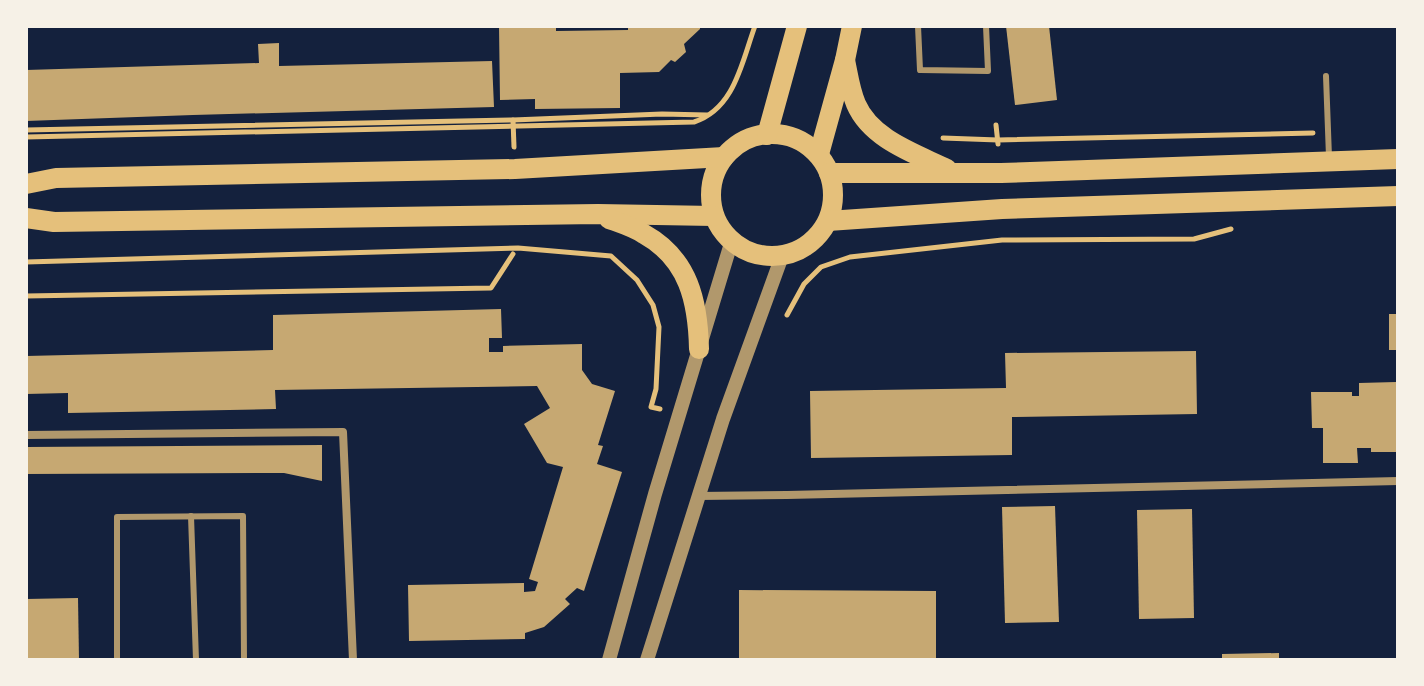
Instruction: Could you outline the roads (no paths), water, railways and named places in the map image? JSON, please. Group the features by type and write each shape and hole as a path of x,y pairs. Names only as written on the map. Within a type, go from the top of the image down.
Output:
{"main road":[{"path":"767,135 797,26"},
{"path":"819,154 852,26"},
{"path":"845,60 854,100 868,123 897,144 953,172"},
{"path":"777,134 796,139 819,154 829,173 833,202 828,221 802,249 782,256 761,256 741,248 725,234 714,216 710,196 714,175 724,157 740,143 758,136 777,134"},
{"path":"26,184 56,178 515,169 724,157"},
{"path":"829,173 1001,173 1398,159"},
{"path":"828,221 1002,209 1398,196"},
{"path":"26,218 54,222 598,214 714,216"},
{"path":"598,214 645,234 666,250 683,271 694,296 699,349"}],"street":[{"path":"609,660 655,494 732,240"},
{"path":"647,660 723,419 782,256"},
{"path":"26,435 343,432 353,660"},
{"path":"698,496 1398,481"}],"lane":[{"path":"918,26 920,70 988,71 986,26"},
{"path":"1326,76 1329,160"},
{"path":"117,660 117,517 191,516 243,516 244,660"},
{"path":"191,516 196,660"}]}
